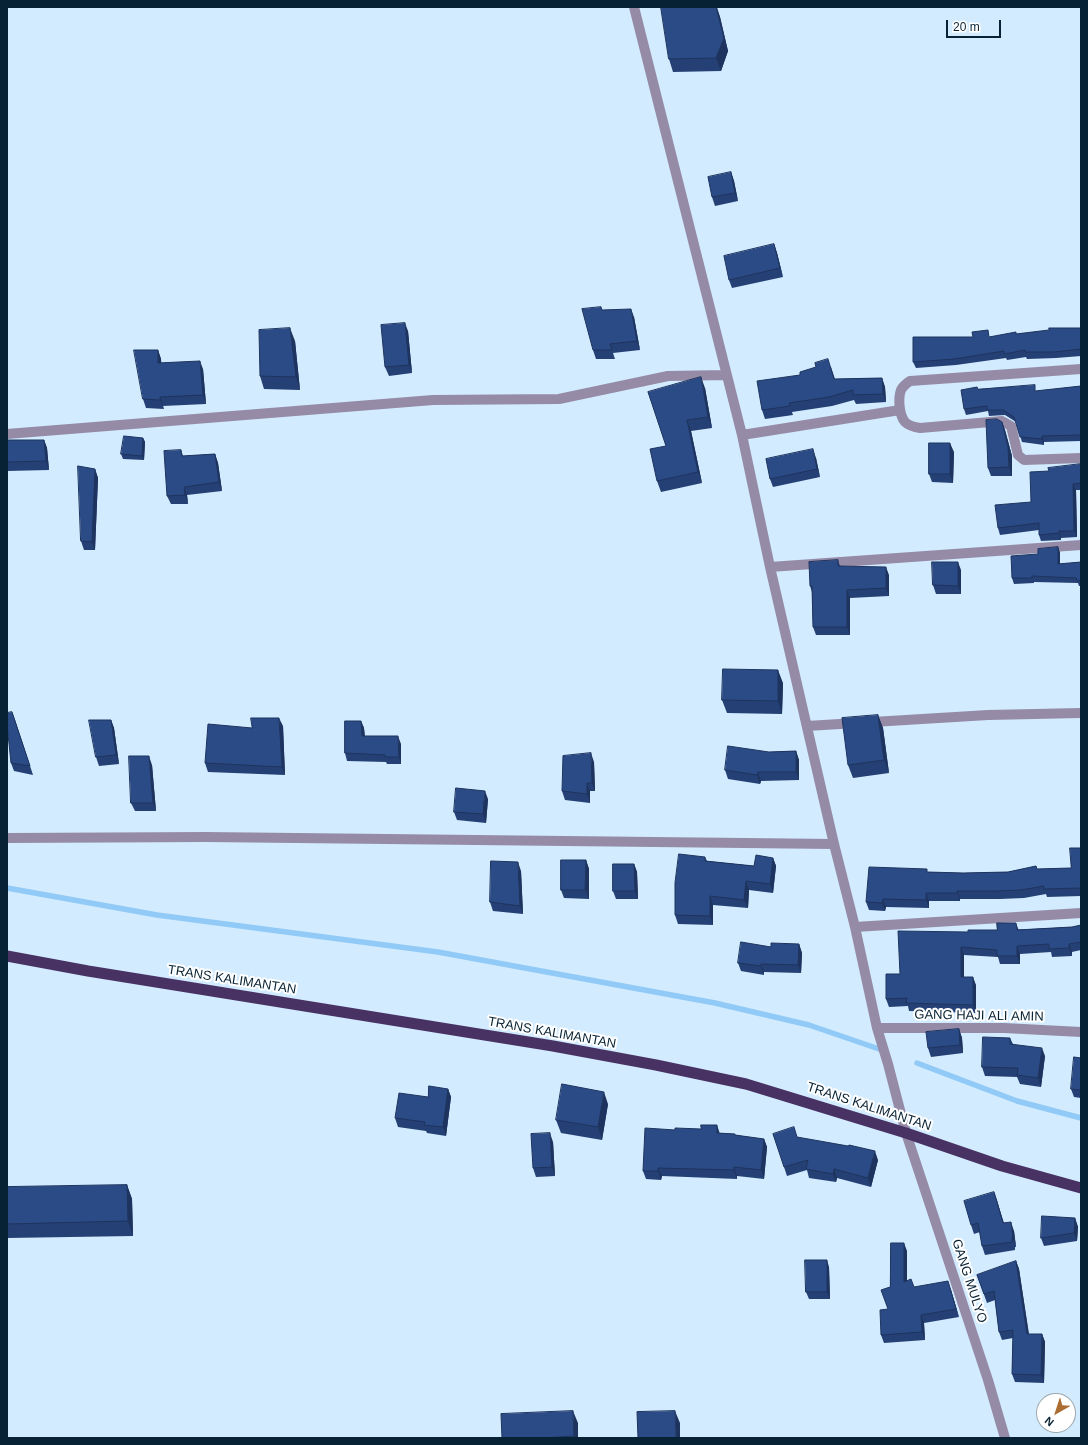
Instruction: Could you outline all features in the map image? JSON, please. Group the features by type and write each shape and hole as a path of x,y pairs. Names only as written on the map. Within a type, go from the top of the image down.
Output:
{"highway":[{"name":"TRANS KALIMANTAN","path":"7,956 96,972 546,1045 656,1065 746,1084 906,1133 1002,1166 1081,1188"}],"street":[{"name":"GANG MULYO","path":"634,7 742,435 770,567 877,1028 906,1133 988,1380 1005,1438"},
{"path":"1081,369 910,381 900,392 900,410 904,421 911,426 920,428 1002,421 1011,426 1018,455 1024,460 1081,458"},
{"path":"7,434 433,400 559,399 668,376 726,375"},
{"path":"742,435 900,410"},
{"path":"770,567 1081,545"},
{"path":"807,726 988,715 1081,713"},
{"path":"7,838 206,836 834,844"},
{"path":"855,928 1081,913"},
{"name":"GANG HAJI ALI AMIN","path":"877,1028 1004,1028 1081,1032"}],"building":[{"path":"661,7 716,7 724,38 716,58 669,59"},
{"path":"731,172 735,193 712,197 708,177"},
{"path":"774,244 780,268 729,280 724,256"},
{"path":"601,307 602,310 631,309 637,341 610,344 612,350 593,350 582,309"},
{"path":"405,323 409,365 385,367 381,325"},
{"path":"290,328 296,377 260,376 259,330"},
{"path":"1049,328 1081,328 1081,349 1054,352 1025,352 1025,350 1004,354 1004,351 954,359 913,362 913,337 973,337 972,332 988,330 989,337 1016,332 1016,334 1049,330"},
{"path":"134,350 158,350 158,363 200,361 203,395 160,397 160,400 143,399"},
{"path":"828,359 834,379 882,378 883,394 853,395 853,390 829,397 789,403 790,406 762,410 757,381 800,375 800,372 816,367 815,363"},
{"path":"701,377 708,417 687,420 698,472 657,481 650,449 666,446 648,392"},
{"path":"1035,385 1035,391 1081,386 1081,435 1042,436 1042,439 1020,437 1014,417 1003,410 987,410 987,406 964,409 961,390 977,387 978,389"},
{"path":"997,419 1002,422 1008,447 1009,467 988,468 986,420"},
{"path":"124,436 143,438 142,456 121,454"},
{"path":"7,440 44,440 46,461 7,462"},
{"path":"929,443 950,443 950,474 929,474"},
{"path":"813,449 817,469 770,479 766,459"},
{"path":"181,450 182,456 215,454 219,482 184,487 185,495 167,496 164,451"},
{"path":"1081,464 1081,483 1073,484 1074,531 1059,531 1059,533 1039,535 1039,523 998,528 995,505 1031,502 1030,472 1049,471 1048,468"},
{"path":"78,466 95,469 92,542 81,541"},
{"path":"1058,547 1058,564 1081,562 1081,580 1077,581 1076,578 1032,576 1032,578 1012,578 1011,556 1038,554 1038,549"},
{"path":"838,560 838,566 886,567 886,588 847,590 847,627 813,627 812,586 810,586 809,562"},
{"path":"932,562 958,562 958,586 933,585"},
{"path":"723,669 778,670 778,701 722,700"},
{"path":"12,712 30,766 11,763 7,713"},
{"path":"878,715 884,760 848,765 842,718"},
{"path":"251,718 279,718 282,767 205,763 208,724 252,728"},
{"path":"89,720 111,720 116,755 96,757"},
{"path":"345,721 361,721 362,736 398,736 399,757 345,753"},
{"path":"728,746 769,752 796,751 796,772 758,772 757,775 725,770"},
{"path":"591,753 592,783 587,783 587,794 562,791 563,756"},
{"path":"129,756 149,756 153,803 131,803"},
{"path":"456,788 485,791 483,814 454,812"},
{"path":"1070,848 1081,848 1081,888 1044,889 1044,886 1021,890 926,893 926,900 883,899 882,903 866,902 869,867 927,869 927,872 963,873 1008,872 1036,866 1037,869 1071,868"},
{"path":"679,854 705,857 705,861 754,866 756,855 773,858 770,884 746,881 744,900 710,896 710,916 675,915 675,883"},
{"path":"561,860 586,860 585,890 561,890"},
{"path":"491,861 518,862 520,906 490,902"},
{"path":"613,864 634,864 635,891 613,891"},
{"path":"997,923 1016,923 1017,930 1072,927 1081,925 1081,942 1069,944 1069,948 1049,949 1049,944 1017,946 1017,956 997,956 997,950 961,947 961,977 973,977 973,1005 906,1003 907,998 886,999 886,974 900,974 898,931 968,932 968,930 997,930"},
{"path":"741,942 771,947 771,943 799,944 798,965 761,964 761,966 738,963"},
{"path":"959,1029 960,1045 928,1048 926,1032"},
{"path":"983,1037 1010,1038 1010,1044 1042,1048 1038,1078 1017,1075 1018,1068 982,1067"},
{"path":"1074,1057 1081,1058 1081,1090 1071,1089"},
{"path":"562,1084 604,1092 598,1127 556,1120"},
{"path":"429,1086 448,1089 443,1127 424,1125 425,1122 395,1118 399,1093 428,1097"},
{"path":"701,1125 717,1125 717,1133 735,1134 764,1139 761,1170 734,1167 734,1170 658,1168 658,1171 643,1171 645,1128 675,1130 675,1128 701,1129"},
{"path":"794,1127 797,1137 849,1145 875,1151 868,1178 834,1169 833,1174 806,1169 808,1160 784,1167 773,1134"},
{"path":"550,1133 552,1167 533,1168 531,1134"},
{"path":"127,1185 128,1221 7,1224 7,1187"},
{"path":"994,1192 1003,1223 1011,1222 1013,1239 1012,1238 1012,1242 982,1246 978,1223 971,1225 964,1201"},
{"path":"1042,1216 1075,1218 1074,1233 1041,1238"},
{"path":"891,1243 904,1243 904,1282 911,1279 914,1287 948,1281 956,1309 921,1315 922,1332 881,1335 880,1310 888,1309 881,1290 890,1287"},
{"path":"805,1260 827,1260 827,1292 806,1292"},
{"path":"1016,1261 1027,1334 1042,1334 1041,1375 1012,1374 1013,1330 999,1332 994,1291 984,1294 977,1275"},
{"path":"573,1411 574,1436 502,1438 501,1414"},
{"path":"675,1411 676,1438 638,1438 637,1412"}],"waterway":[{"path":"7,888 157,915 438,952 715,1003 809,1025 879,1049"},
{"path":"917,1063 1017,1101 1081,1118"}]}
